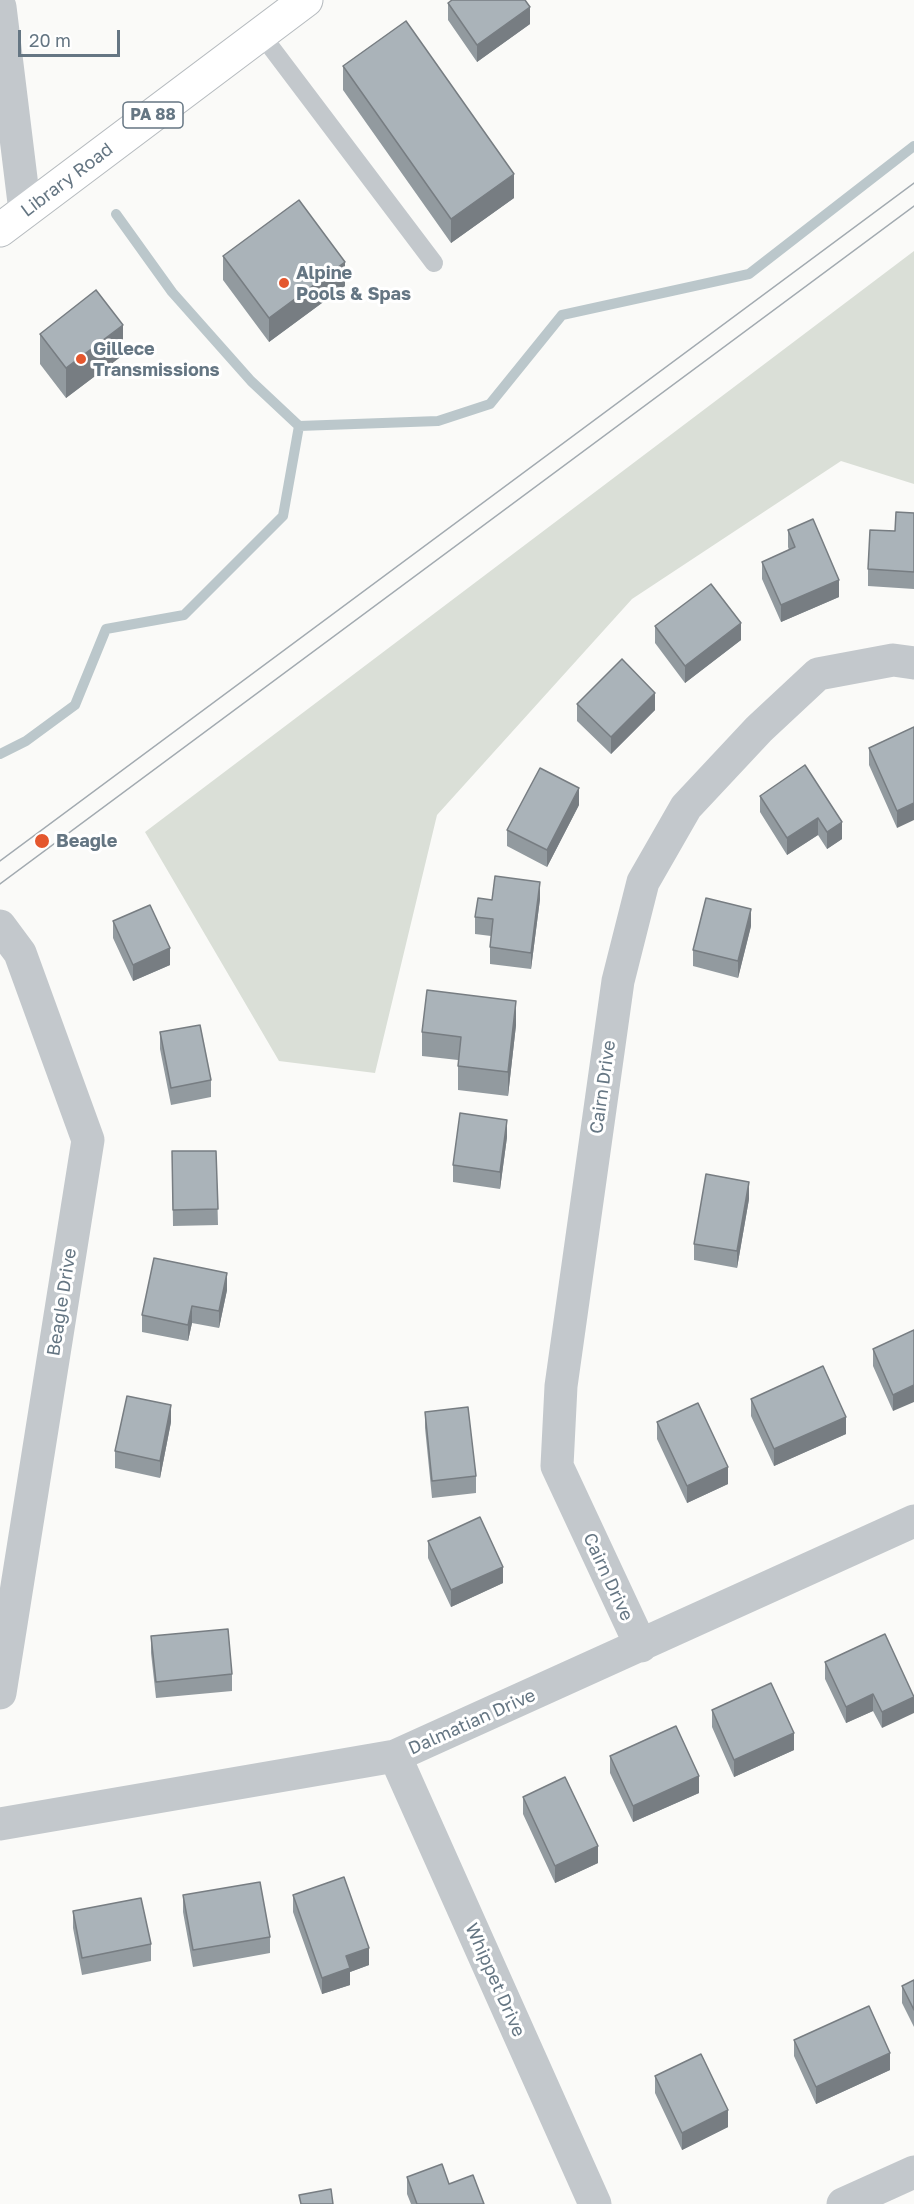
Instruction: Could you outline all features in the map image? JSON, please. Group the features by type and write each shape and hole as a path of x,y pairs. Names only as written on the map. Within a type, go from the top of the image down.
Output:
{"main road":[{"name":"Library Road","path":"13,221 306,0"}],"street":[{"path":"0,7 13,221"},
{"name":"Cairn Drive","path":"641,1646 557,1466 561,1386 618,981 643,882 686,807 759,729 818,674 892,660 914,663"},
{"name":"Beagle Drive","path":"0,927 20,953 88,1140 0,1693"},
{"name":"Dalmatian Drive","path":"0,1824 395,1756 914,1521"},
{"name":"Whippet Drive","path":"395,1756 595,2204"},
{"path":"843,2204 914,2172"}],"lane":[{"path":"261,34 434,263"}],"shaded area":[{"path":"914,251 914,484 841,461 632,599 437,815 375,1073 279,1061 145,832"}],"building":[{"path":"452,0 525,0 530,7 477,45 448,3"},
{"path":"406,21 514,174 451,219 343,66"},
{"name":"Alpine Pools & Spas","path":"299,200 345,262 269,318 223,256"},
{"path":"96,290 123,325 66,368 40,334"},
{"path":"896,512 914,513 914,572 868,569 870,530 895,531"},
{"path":"813,519 839,580 781,605 762,562 795,547 788,530"},
{"path":"711,584 741,623 685,666 655,626"},
{"path":"622,659 655,693 611,737 577,704"},
{"path":"914,727 914,803 897,811 869,748"},
{"path":"805,765 842,822 827,832 818,818 787,838 760,796"},
{"path":"540,768 579,788 547,850 507,830"},
{"path":"495,876 540,882 531,953 490,947 493,919 475,917 478,898 492,900"},
{"path":"706,898 751,909 738,961 693,950"},
{"path":"150,905 170,948 133,965 113,921"},
{"path":"427,990 516,1001 508,1072 458,1066 461,1037 422,1032"},
{"path":"200,1025 211,1080 171,1088 160,1032"},
{"path":"460,1113 507,1120 500,1172 453,1165"},
{"path":"172,1151 216,1151 218,1209 173,1210"},
{"path":"706,1174 749,1182 737,1251 694,1244"},
{"path":"154,1258 227,1273 219,1311 192,1306 188,1325 142,1315"},
{"path":"914,1330 914,1385 893,1395 873,1349"},
{"path":"823,1366 846,1417 774,1449 751,1399"},
{"path":"127,1396 171,1405 160,1461 115,1451"},
{"path":"698,1403 728,1467 687,1486 657,1422"},
{"path":"468,1407 476,1476 432,1481 425,1412"},
{"path":"480,1517 503,1567 451,1590 428,1541"},
{"path":"228,1629 232,1674 156,1682 151,1636"},
{"path":"885,1634 914,1697 882,1712 873,1694 846,1707 825,1662"},
{"path":"771,1683 794,1733 734,1760 712,1710"},
{"path":"676,1726 699,1776 633,1806 610,1756"},
{"path":"565,1777 598,1846 555,1866 523,1797"},
{"path":"344,1877 369,1948 346,1956 350,1968 322,1978 293,1895"},
{"path":"260,1882 270,1937 193,1950 183,1895"},
{"path":"141,1898 151,1944 82,1958 73,1911"},
{"path":"914,1980 914,2010 902,1986"},
{"path":"869,2006 890,2053 816,2087 794,2040"},
{"path":"701,2054 728,2110 682,2133 655,2076"},
{"path":"442,2164 449,2184 473,2175 484,2204 417,2204 407,2177"},
{"path":"331,2189 333,2204 301,2204 299,2195"}],"waterway":[{"path":"0,754 26,741 75,705 106,629 184,615 283,516 299,426 438,421 490,404 562,315 749,274 914,146"},
{"path":"116,214 172,292 251,381 299,426"}],"tram line":[{"path":"0,861 914,183"},
{"path":"0,884 914,206"}],"place":[{"name":"Alpine Pools & Spas","path":"284,283"},
{"name":"Gillece Transmissions","path":"81,359"},
{"name":"Beagle","path":"42,841"}]}
